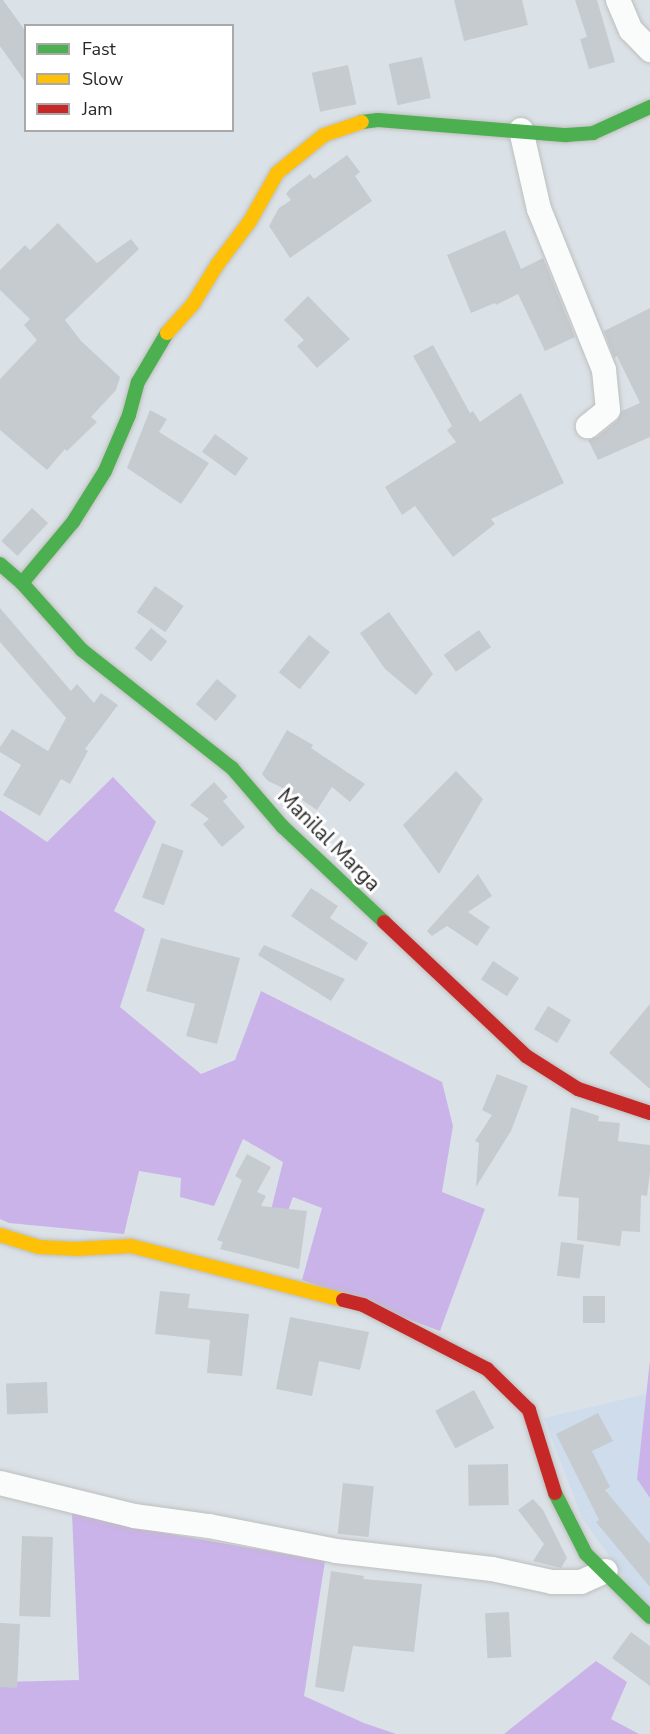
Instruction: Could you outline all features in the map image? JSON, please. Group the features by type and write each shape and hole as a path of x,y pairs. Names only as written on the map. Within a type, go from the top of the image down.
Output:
{"street":[{"path":"618,0 632,30 650,50"},
{"path":"22,583 73,522 105,471 129,415 138,382 160,341 193,304 250,221 277,173 324,135 352,124 378,120 566,135 593,133 650,107"},
{"path":"521,130 539,209 604,370 608,410 588,426"},
{"name":"Manilal Marga","path":"0,564 22,583 81,650 232,768 283,827 526,1056 578,1089 650,1113"},
{"path":"0,1235 39,1247 75,1249 131,1246 363,1305 487,1369 530,1410 556,1495 586,1554 650,1617"},
{"path":"0,1483 134,1516 209,1526 336,1551 492,1569 552,1582 581,1582 606,1572"}],"shaded area":[{"path":"113,777 156,822 114,911 145,929 120,1007 201,1074 235,1060 261,991 442,1082 453,1126 442,1192 485,1209 440,1331 302,1280 322,1208 293,1197 286,1216 271,1210 283,1162 243,1139 214,1206 180,1197 181,1178 139,1171 124,1234 9,1223 0,1219 0,810 47,842"},
{"path":"650,1360 650,1498 637,1479"},
{"path":"646,1394 637,1479 650,1498 650,1606 635,1592 582,1518 544,1418"},
{"path":"72,1513 165,1533 325,1561 304,1696 364,1723 396,1734 0,1734 0,1682 79,1680"},
{"path":"596,1661 627,1682 611,1719 639,1734 504,1734"}],"building":[{"path":"0,0 3,0 24,29 24,80 0,46"},
{"path":"454,0 522,0 528,25 464,41"},
{"path":"575,0 597,0 615,62 589,69 580,39 587,37"},
{"path":"422,57 431,98 397,105 389,64"},
{"path":"348,65 356,104 320,112 312,73"},
{"path":"347,155 360,172 355,176 372,201 290,258 269,226 279,208 291,200 286,194 310,174 314,179"},
{"path":"58,223 97,263 131,239 139,249 65,320 81,341 120,377 116,390 91,417 97,422 67,451 65,449 47,470 0,430 0,379 37,340 24,325 30,319 0,290 0,270 25,245 30,250"},
{"path":"505,230 521,269 543,258 575,337 545,351 518,294 496,305 495,303 471,313 447,255"},
{"path":"308,296 350,339 317,368 297,346 304,340 284,320"},
{"path":"650,308 650,437 598,460 588,440 597,437 617,421 622,411 640,403 617,356 614,358 604,331"},
{"path":"433,345 470,413 473,411 480,422 521,393 564,483 491,519 495,524 453,557 415,506 402,515 385,487 456,442 447,430 452,426 413,356"},
{"path":"150,410 167,419 159,432 209,463 181,504 127,468"},
{"path":"215,434 248,458 235,476 202,452"},
{"path":"32,508 48,523 17,556 1,541"},
{"path":"155,586 184,606 165,632 137,612"},
{"path":"0,608 71,691 77,684 94,703 101,693 118,705 85,749 88,751 70,784 61,779 40,816 3,795 21,765 0,752 0,747 12,729 48,751 66,718 0,642"},
{"path":"389,612 433,674 416,695 385,669 360,633"},
{"path":"151,628 167,641 151,661 135,648"},
{"path":"479,630 491,647 456,672 444,655"},
{"path":"309,635 330,652 300,689 279,672"},
{"path":"217,679 237,696 216,721 196,704"},
{"path":"287,730 313,745 311,748 365,784 350,802 332,787 317,810 287,790 268,781 262,774"},
{"path":"456,771 483,799 439,874 403,825"},
{"path":"214,782 228,797 223,801 245,827 222,847 203,824 209,819 190,805"},
{"path":"162,843 184,851 164,905 142,898"},
{"path":"478,874 492,896 468,912 490,927 477,946 447,926 432,936 427,931"},
{"path":"311,888 338,906 330,918 368,943 356,961 291,916"},
{"path":"161,938 240,958 217,1044 186,1036 195,1004 146,991"},
{"path":"264,945 345,979 331,1001 258,955"},
{"path":"493,961 519,978 507,996 481,979"},
{"path":"650,1004 650,1089 609,1053"},
{"path":"548,1006 571,1020 557,1043 534,1029"},
{"path":"497,1074 528,1086 511,1131 476,1187 479,1143 475,1141 492,1115 482,1110"},
{"path":"571,1107 599,1116 598,1121 620,1123 618,1141 650,1145 647,1196 641,1195 640,1232 622,1231 620,1246 577,1240 579,1198 558,1196"},
{"path":"247,1154 271,1167 257,1192 266,1196 261,1206 307,1211 299,1269 220,1249 223,1242 217,1240 242,1180 235,1176"},
{"path":"561,1242 584,1245 580,1279 557,1276"},
{"path":"160,1291 190,1294 188,1308 249,1314 242,1376 207,1373 210,1340 155,1334"},
{"path":"583,1296 605,1296 605,1323 583,1323"},
{"path":"290,1317 369,1332 360,1370 319,1361 312,1396 276,1389"},
{"path":"47,1382 48,1413 7,1414 6,1383"},
{"path":"474,1390 494,1428 455,1449 435,1411"},
{"path":"598,1413 613,1441 592,1451 610,1487 605,1490 650,1544 650,1587 596,1522 599,1520 556,1434"},
{"path":"508,1464 509,1505 469,1506 468,1465"},
{"path":"343,1483 374,1486 368,1537 338,1534"},
{"path":"533,1499 543,1510 567,1558 561,1568 533,1561 544,1544 518,1510"},
{"path":"22,1536 53,1537 50,1617 19,1616"},
{"path":"331,1571 364,1576 363,1579 422,1584 414,1652 353,1646 344,1692 315,1687"},
{"path":"509,1612 511,1657 487,1658 485,1613"},
{"path":"0,1623 20,1624 17,1688 0,1687"},
{"path":"631,1632 650,1646 650,1686 612,1658"}],"traffic: fast":[{"path":"362,122 378,120 566,135 593,133 650,107"},
{"path":"22,583 73,522 105,471 129,415 138,382 167,333"},
{"path":"0,564 22,583 82,650 232,768 283,827 384,922"},
{"path":"555,1493 586,1554 650,1617"}],"traffic: slow":[{"path":"167,333 193,304 217,265 250,221 277,173 324,135 362,122"},
{"path":"0,1235 39,1247 75,1249 131,1246 343,1300"}],"traffic: jam":[{"path":"384,922 526,1056 578,1089 650,1113"},
{"path":"343,1300 363,1305 487,1369 529,1410 555,1493"}]}
